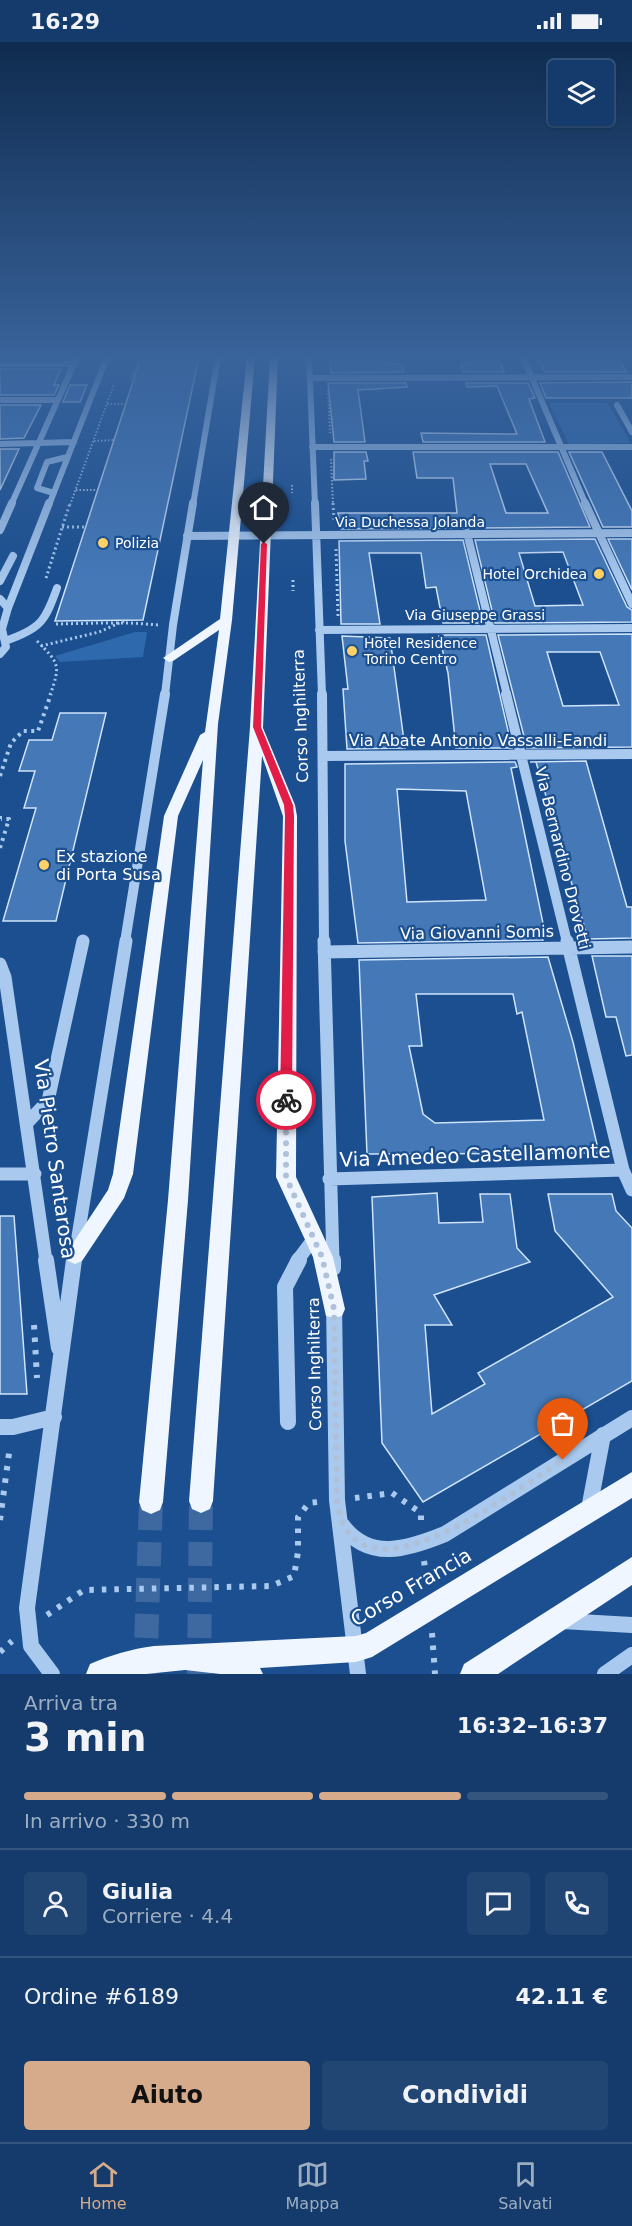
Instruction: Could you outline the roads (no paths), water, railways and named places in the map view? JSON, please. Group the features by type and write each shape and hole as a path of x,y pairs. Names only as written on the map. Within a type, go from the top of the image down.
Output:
{"main road":[{"path":"151,1502 178,1200 212,724 226,620 244,433"},
{"path":"201,1501 257,727 270,433"},
{"path":"169,658 226,620"},
{"path":"75,1255 117,1192 123,1174 171,816 212,724"},
{"path":"257,727 288,805 286,1177 291,1192 315,1237 329,1281 334,1309"},
{"name":"Corso Francia","path":"100,1674 132,1661 208,1657 357,1662 391,1635 632,1484"},
{"path":"474,1674 632,1570"},
{"path":"208,1657 231,1664 249,1674"}],"street":[{"path":"0,530 43,433"},
{"path":"0,654 6,647 2,629 8,608 77,433"},
{"path":"52,1674 31,1646 27,1608 75,1255 206,433"},
{"name":"Corso Inghilterra","path":"312,433 324,756 324,952 340,1520 357,1662"},
{"path":"555,433 598,533 632,604"},
{"path":"0,444 74,442"},
{"path":"312,447 632,447"},
{"path":"54,493 37,488 47,462 67,457"},
{"name":"Via Bernardino Drovetti","path":"467,533 623,1170 632,1190"},
{"name":"Via Duchessa Jolanda","path":"188,536 632,533"},
{"path":"0,581 14,556"},
{"path":"3,639 31,633 44,624 57,588"},
{"path":"0,599 8,608"},
{"name":"Via Giuseppe Grassi","path":"319,630 632,628"},
{"name":"Via Abate Antonio Vassalli-Eandi","path":"324,756 632,754"},
{"path":"27,1123 48,1101 83,941"},
{"name":"Via Giovanni Somis","path":"324,952 632,947"},
{"name":"Via Pietro Santarosa","path":"0,964 5,976 35,1174 60,1362"},
{"name":"Via Amedeo Castellamonte","path":"329,1179 623,1170"},
{"path":"0,1174 35,1174"},
{"path":"288,1422 285,1287 297,1262 315,1237"},
{"path":"6,1427 54,1417"},
{"name":"Corso Francia","path":"340,1520 346,1533 355,1542 368,1547 405,1548 422,1544 445,1534 632,1418"},
{"path":"589,1511 603,1436"},
{"path":"556,1620 632,1625"},
{"path":"604,1674 632,1655"}],"tunnel":[{"path":"199,1674 201,1501"},
{"path":"145,1674 151,1502"}],"place":[{"name":"Polizia","path":"103,543"},
{"name":"Hotel Orchidea","path":"599,574"},
{"name":"Hotel Residence Torino Centro","path":"352,651"},
{"name":"Ex stazione di Porta Susa","path":"44,865"}]}
